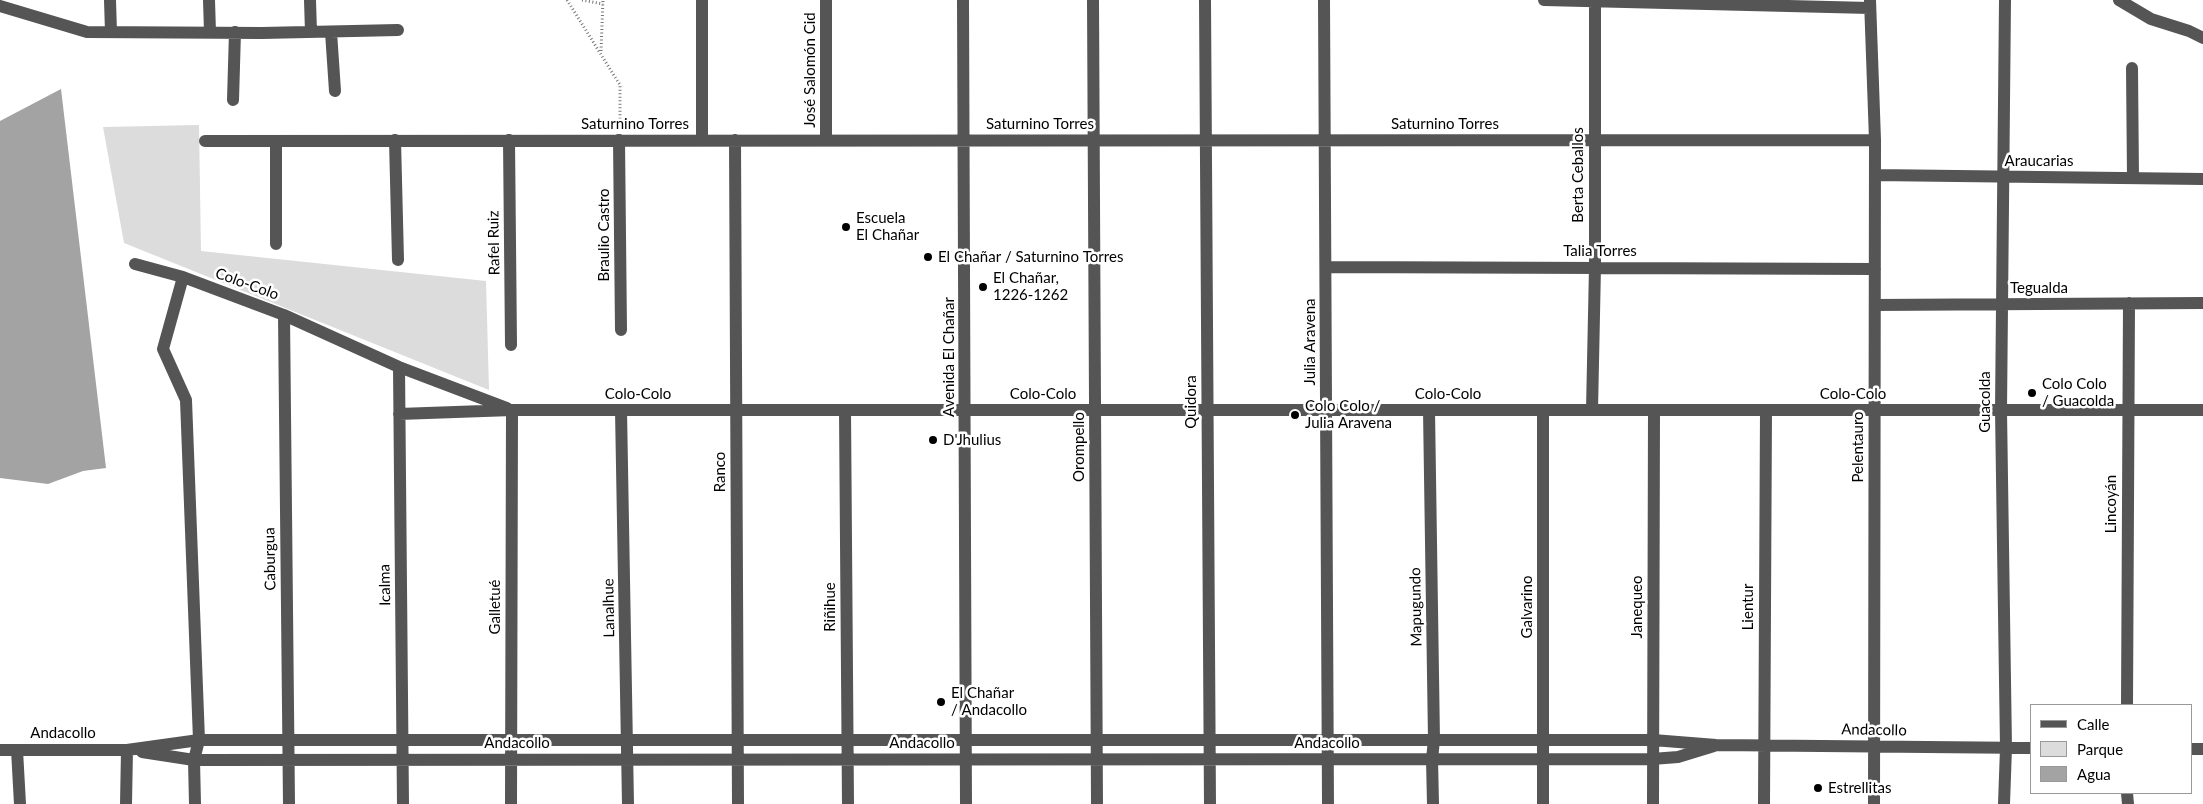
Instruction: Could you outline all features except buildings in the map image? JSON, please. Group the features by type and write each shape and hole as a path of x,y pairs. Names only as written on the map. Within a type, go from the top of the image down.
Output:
{"street":[{"path":"110,0 111,32"},
{"path":"209,0 210,32"},
{"path":"310,0 311,32"},
{"path":"702,0 702,140"},
{"name":"José Salomón Cid","path":"826,0 826,140"},
{"name":"Avenida El Chañar","path":"963,0 966,804"},
{"name":"Orompello","path":"1093,0 1097,804"},
{"name":"Quidora","path":"1205,0 1210,804"},
{"name":"Julia Aravena","path":"1324,0 1328,804"},
{"path":"1544,0 1870,4"},
{"name":"Guacolda","path":"2004,804 2006,748 2001,410 2006,0"},
{"path":"2119,0 2151,19 2203,38"},
{"name":"Berta Ceballos","path":"1592,410 1595,1"},
{"path":"4,4 87,32 331,32 398,30"},
{"name":"Pelentauro","path":"1870,4 1875,140 1874,804"},
{"path":"233,100 235,32"},
{"path":"331,32 335,91"},
{"path":"2132,68 2133,178"},
{"path":"395,140 398,260"},
{"name":"Rafel Ruiz","path":"509,140 511,345"},
{"name":"Braulio Castro","path":"619,140 621,330"},
{"name":"Ranco","path":"735,140 738,804"},
{"name":"Saturnino Torres","path":"205,141 1875,140"},
{"path":"276,141 276,244"},
{"name":"Araucarias","path":"1875,175 2203,178"},
{"name":"Colo-Colo","path":"135,264 183,277 284,315 399,366 512,410"},
{"name":"Talia Torres","path":"1326,267 1875,269"},
{"path":"183,277 163,349 186,400 199,740 194,760 195,804"},
{"name":"Lincoyán","path":"2127,704 2129,303"},
{"name":"Tegualda","path":"1875,305 2203,303"},
{"name":"Caburgua","path":"284,315 289,804"},
{"name":"Icalma","path":"399,366 403,804"},
{"name":"Colo-Colo","path":"400,414 512,410 2203,410"},
{"name":"Galletué","path":"511,804 512,410"},
{"name":"Lanalhue","path":"622,410 628,804"},
{"name":"Riñihue","path":"845,410 848,804"},
{"name":"Mapugundo","path":"1429,410 1434,740 1432,759 1433,804"},
{"name":"Galvarino","path":"1543,410 1543,804"},
{"name":"Janequeo","path":"1653,804 1654,410"},
{"name":"Lientur","path":"1764,804 1766,410"},
{"name":"Andacollo","path":"0,750 127,750 199,740 1653,740 1716,745 2030,748"},
{"name":"Andacollo","path":"127,750 194,760 1652,759 1678,757 1716,745"},
{"path":"17,750 20,804"},
{"path":"126,804 127,750"}],"path":[{"path":"567,0 601,51 620,85 619,140"},
{"path":"582,0 603,2 601,51"}],"green space":[{"path":"199,125 201,251 486,281 489,390 124,243 103,127"}],"water":[{"path":"61,89 106,468 83,471 48,484 0,478 0,121"}],"place":[{"name":"Escuela El Chañar","path":"846,227"},
{"name":"El Chañar / Saturnino Torres","path":"928,257"},
{"name":"El Chañar, 1226-1262","path":"983,287"},
{"name":"Colo Colo / Guacolda","path":"2032,393"},
{"name":"Colo Colo / Julia Aravena","path":"1295,415"},
{"name":"D'Jhulius","path":"933,440"},
{"name":"El Chañar / Andacollo","path":"941,702"},
{"name":"Estrellitas","path":"1818,788"}]}
